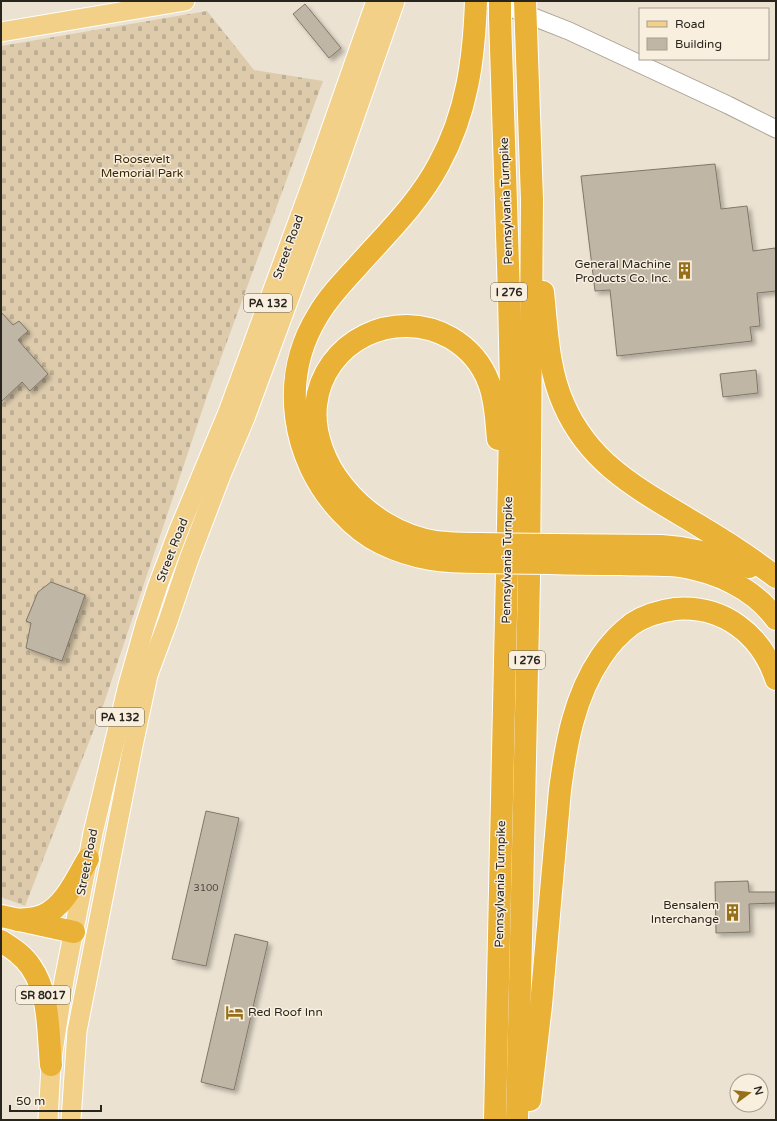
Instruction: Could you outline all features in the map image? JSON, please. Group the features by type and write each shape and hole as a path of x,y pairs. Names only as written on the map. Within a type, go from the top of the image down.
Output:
{"highway":[{"name":"Pennsylvania Turnpike","path":"517,1120 529,579 532,200 525,1"},
{"name":"Pennsylvania Turnpike","path":"489,5 509,296 511,386 495,1120"},
{"path":"489,5 474,41 468,82 457,125 439,165 415,201 337,289 318,315 310,330 298,366 295,401 299,438 305,455 324,491 349,520 380,542 415,556 445,561 481,553 552,554 679,566 698,570 731,582 748,591 762,603 776,619"},
{"path":"532,200 548,338 554,374 564,406 582,436 605,463 631,484 721,539 775,577"},
{"path":"481,553 452,544 420,538 388,526 361,506 349,494 330,466 318,437 316,425 316,404 321,383 326,373 339,355 356,340 388,327 411,325 423,327 434,330 456,341 465,348 479,364 489,383 495,404 507,568"},
{"path":"552,554 653,546 681,548 721,557 775,577"},
{"path":"528,1120 564,761 575,714 591,675 611,644 632,624 644,617 656,613 668,610 691,609 703,610 723,617 734,622 743,629 766,656 776,679"},
{"path":"6,923 36,918 53,910 66,895 88,859"},
{"path":"6,923 72,939"},
{"name":"SR 8017","path":"1,941 22,956 31,966 38,978 45,1003 51,1065"}],"main road":[{"path":"1,32 185,1"},
{"name":"Street Road","path":"48,1120 51,1065 72,939 93,832 128,685 145,625 178,532 228,412 246,364 311,186 369,10 376,1"},
{"name":"Street Road","path":"71,1120 77,1031 148,675 191,552 245,418 320,215 395,1"},
{"path":"489,5 576,35 728,105 776,129"},
{"path":"72,939 93,946"}],"green space":[{"name":"Roosevelt Memorial Park","path":"207,11 254,70 323,81 208,393 103,706 25,906 1,897 1,46"}],"building":[{"path":"305,4 341,48 329,58 293,14"},
{"name":"General Machine Products Co. Inc.","path":"715,164 721,209 747,206 753,251 775,248 776,291 757,293 760,326 750,327 752,341 617,356 610,290 595,291 581,176"},
{"path":"1,312 13,325 19,321 28,331 18,340 48,374 30,391 22,382 1,402"},
{"path":"756,370 758,393 723,397 720,374"},
{"path":"51,582 85,595 62,661 26,648 31,623 26,621 38,592"},
{"path":"206,811 239,818 206,966 172,959"},
{"name":"Bensalem Interchange","path":"748,881 749,892 776,892 776,903 749,904 750,932 716,933 715,882"},
{"name":"Red Roof Inn","path":"235,934 268,942 234,1090 201,1082"}],"place":[{"name":"General Machine Products Co. Inc.","path":"684,271"},
{"name":"Bensalem Interchange","path":"732,912"},
{"name":"Red Roof Inn","path":"235,1012"}]}
